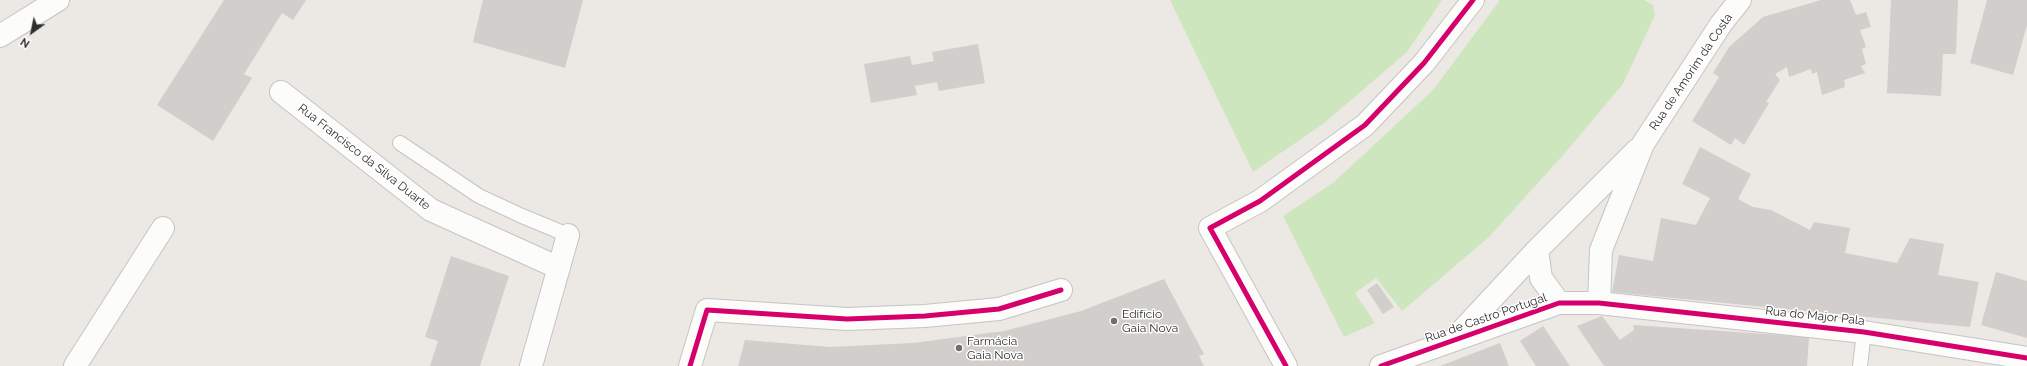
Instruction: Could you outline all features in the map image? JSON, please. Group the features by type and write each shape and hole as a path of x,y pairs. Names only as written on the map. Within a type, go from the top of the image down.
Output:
{"street":[{"path":"0,36 58,0"},
{"path":"1286,366 1210,228 1260,201 1364,125 1424,64 1473,0"},
{"name":"Rua de Amorim da Costa","path":"1599,303 1601,250 1643,144 1721,24 1740,0"},
{"name":"Rua Francisco da Silva Duarte","path":"281,92 431,210 558,268"},
{"name":"Rua de Amorim da Costa","path":"1455,339 1537,250 1643,144"},
{"path":"75,366 164,228"},
{"path":"531,366 568,235"},
{"path":"1537,250 1541,278 1559,303"},
{"path":"690,366 707,310 848,319 925,316 999,309 1061,290"},
{"name":"Rua de Castro Portugal","path":"1381,366 1559,303 1599,303"},
{"name":"Rua do Major Pala","path":"1599,303 1864,332 2027,358"}],"lane":[{"path":"400,143 479,196 568,235"},
{"path":"1860,366 1864,332"}],"green space":[{"path":"1170,0 1442,0 1407,52 1323,124 1253,172"},
{"path":"1500,0 1644,0 1653,5 1655,15 1623,84 1564,154 1489,237 1402,311 1376,278 1355,293 1375,323 1344,337 1283,216 1334,182 1433,90"}],"building":[{"path":"224,0 306,0 293,20 282,13 244,74 252,78 213,141 157,105"},
{"path":"483,0 583,0 565,68 473,42"},
{"path":"1821,0 1850,0 1856,15 1866,12 1871,27 1860,30 1866,47 1862,49 1866,64 1861,66 1865,73 1844,80 1845,87 1822,95 1817,72 1812,74 1811,69 1789,77 1787,67 1775,74 1780,80 1766,102 1769,103 1744,145 1735,138 1731,145 1692,121 1719,77 1713,73 1729,47 1763,17"},
{"path":"1891,0 1958,0 1956,54 1943,54 1941,96 1887,93"},
{"path":"1987,0 2027,0 2027,25 2013,75 1970,63"},
{"path":"978,44 985,83 939,91 937,82 915,86 917,95 871,103 864,64 910,56 912,65 934,61 932,52"},
{"path":"1700,147 1751,174 1738,199 1753,207 1771,210 1810,230 1814,222 1850,228 1845,253 1897,263 1910,238 1944,244 1938,275 1979,282 1970,327 1612,292 1619,255 1653,261 1661,218 1696,225 1710,198 1682,184"},
{"path":"451,256 509,276 480,366 430,366 438,341 425,337"},
{"path":"1996,272 2027,281 2027,338 1981,325"},
{"name":"Edifício Gaia Nova","path":"1164,279 1204,354 1199,356 1204,366 738,366 745,340 830,347 913,343 1004,331 1081,311"},
{"path":"1377,283 1394,307 1383,314 1367,290"},
{"path":"1602,316 1620,340 1634,330 1633,325 1809,337 1807,366 1604,366 1577,326"},
{"path":"1543,326 1570,366 1536,366 1520,341"},
{"path":"1500,343 1509,366 1440,366"}],"cycle path":[{"path":"1286,366 1210,228 1260,201 1365,125 1424,63 1473,0"},
{"path":"690,366 707,310 847,319 925,316 999,309 1061,290"},
{"path":"1381,366 1559,303 1599,303 1864,332 2027,358"}],"place":[{"name":"Edifício Gaia Nova","path":"1114,321"},
{"name":"Farmácia Gaia Nova","path":"959,348"}]}
